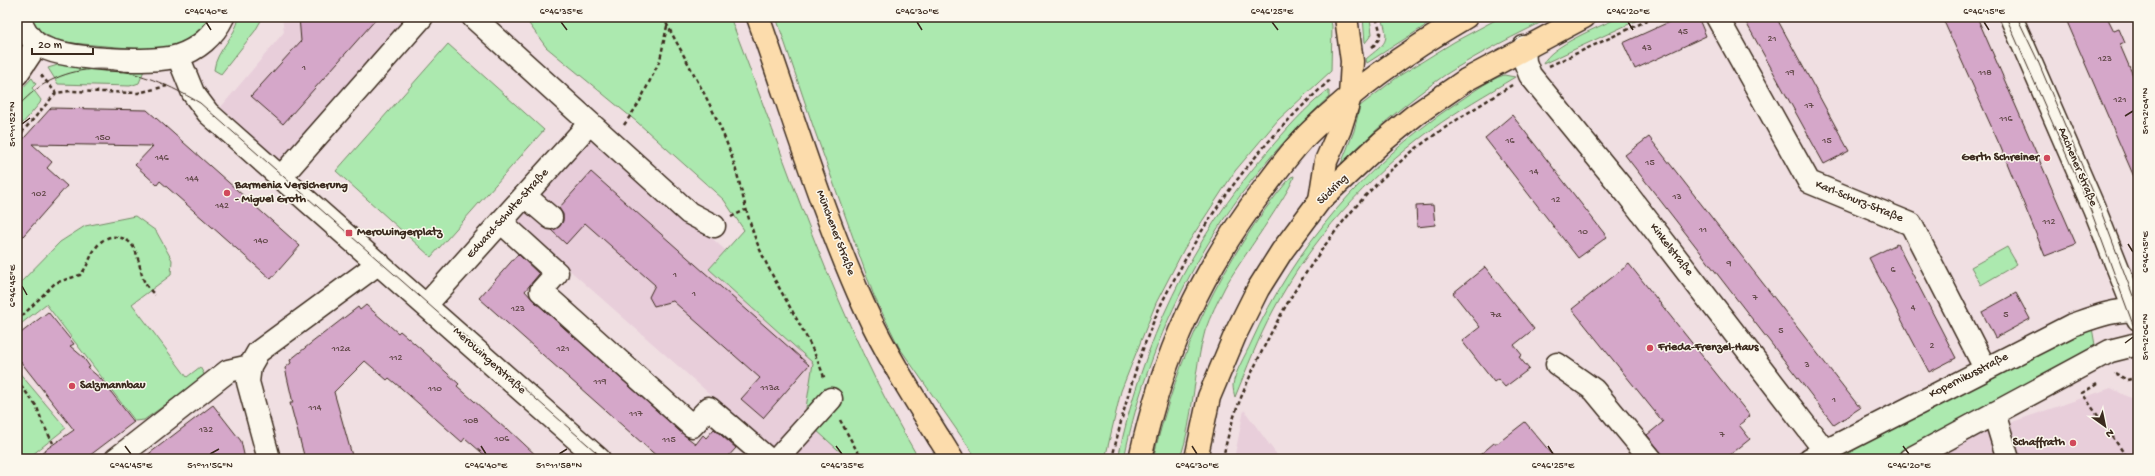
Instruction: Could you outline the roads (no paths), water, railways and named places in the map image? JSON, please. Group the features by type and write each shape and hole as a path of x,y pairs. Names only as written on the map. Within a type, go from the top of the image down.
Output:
{"main road":[{"name":"Münchener Straße","path":"758,17 842,256 862,301 894,364 952,459"},
{"path":"1320,200 1326,161 1340,129 1350,97 1352,61 1346,17"},
{"path":"1140,459 1160,384 1196,294 1240,220 1274,174 1310,132 1350,97 1413,48 1466,17"},
{"name":"Südring","path":"1196,459 1209,397 1236,334 1258,288 1282,251 1320,200 1382,142 1415,116 1466,80 1524,47 1584,17"}],"street":[{"path":"19,17 25,32 37,44 52,52 68,55 137,60 165,59 178,56 196,48 212,34 223,17"},
{"path":"281,177 422,17"},
{"path":"473,17 689,213 714,226"},
{"name":"Karl-Schurz-Straße","path":"1717,17 1809,182 1911,224 1985,368"},
{"name":"Aachener Straße","path":"2011,17 2094,208 2137,314"},
{"path":"17,74 37,44"},
{"name":"Kinkelstraße","path":"1524,47 1525,62 1530,75 1628,195 1817,455"},
{"name":"Merowingerstraße","path":"178,56 193,93 208,113 426,304 599,459"},
{"name":"Eduard-Schulte-Straße","path":"426,304 590,123"},
{"path":"525,196 551,218"},
{"path":"501,222 557,273 541,290 692,426 709,408 768,459"},
{"path":"269,459 248,382 250,366 258,352 379,263"},
{"name":"Kopernikusstraße","path":"1817,455 1985,368 2072,325 2100,316 2137,314"},
{"path":"1924,456 1994,413 2110,351 2138,344"},
{"path":"1557,364 1594,390 1651,459"},
{"path":"116,459 228,372 250,366"},
{"path":"777,459 831,399"},
{"path":"1994,413 2008,459"}],"tram line":[{"path":"2006,17 2091,211 2138,338"},
{"path":"2017,17 2037,59 2099,206 2138,309"},
{"path":"17,107 42,85 66,74 86,70 105,69 144,77 163,84 200,103 604,459"}],"place":[{"name":"Gerth Schreiner","path":"2047,158"},
{"name":"Barmenia Versicherung - Miguel Groth","path":"227,193"},
{"name":"Merowingerplatz","path":"349,233"},
{"name":"Frieda-Frenzel-Haus","path":"1650,348"},
{"name":"Salzmannbau","path":"72,386"},
{"name":"Schaffrath","path":"2073,443"}]}
